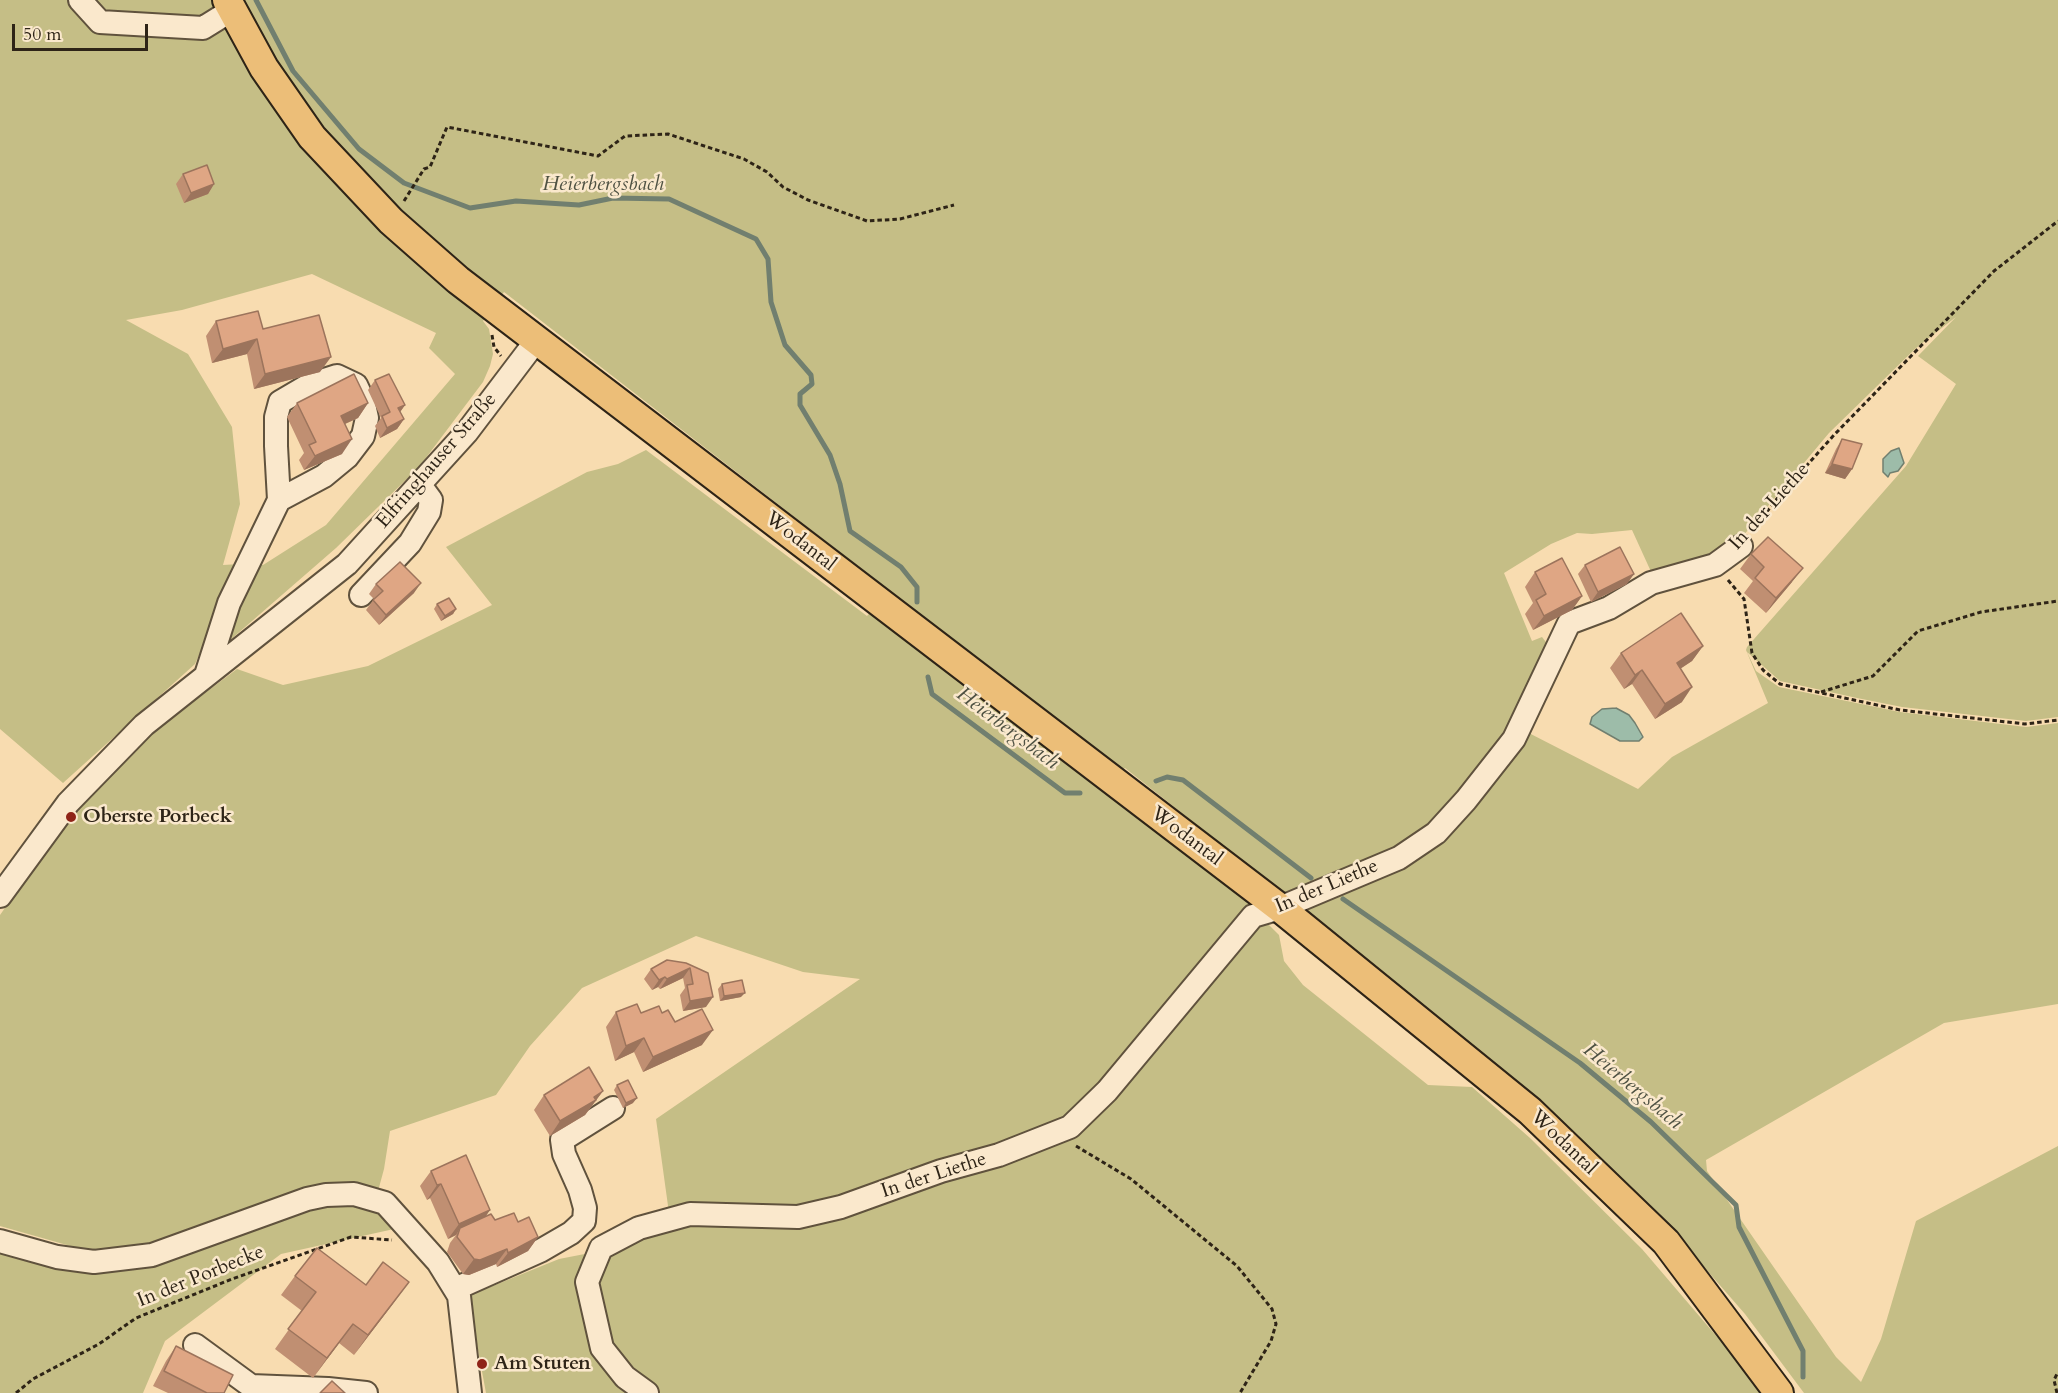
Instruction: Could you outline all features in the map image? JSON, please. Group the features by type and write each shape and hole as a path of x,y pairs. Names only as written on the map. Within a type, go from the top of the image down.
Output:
{"main road":[{"path":"230,5 264,68 312,137 392,220 458,280 536,341"},
{"name":"Wodantal","path":"536,341 1280,908 1530,1111 1658,1234 1779,1393"}],"street":[{"path":"80,0 100,22 203,28 230,5"},
{"name":"Elfringhauser Straße","path":"0,896 68,803 144,726 347,564 467,432 536,341"},
{"path":"206,675 229,603 279,500 276,417 280,402 309,385 337,376 356,385 363,400 367,418 363,436 347,458 324,476 279,500"},
{"path":"361,595 410,543 429,512 431,500 420,485"},
{"name":"In der Liethe","path":"647,1393 625,1377 602,1348 587,1282 601,1248 639,1228 690,1214 798,1217 841,1208 941,1171 999,1155 1070,1127 1107,1091 1253,916 1280,908 1398,858 1436,833 1473,793 1515,739 1569,623 1610,608 1651,583 1715,565 1741,546"},
{"path":"455,1289 531,1256 571,1233 584,1221 585,1208 580,1190 564,1154 562,1140 613,1108"},
{"path":"0,1240 57,1257 94,1263 152,1255 307,1199 326,1195 354,1194 385,1203 438,1263 459,1296 464,1321 470,1393"},
{"path":"195,1345 251,1386 366,1393"}],"path":[{"path":"392,220 424,169 430,167 447,128 598,156 625,136 668,134 744,159 767,172 783,187 808,200 867,221 900,219 954,205"},
{"name":"In der Liethe","path":"1741,546 1775,501 1834,435 1986,279 2058,221"},
{"path":"1715,565 1744,599 1752,653 1762,670 1780,684 1900,710 2025,724 2058,720"},
{"path":"1820,693 1873,676 1918,631 1981,612 2058,601"},
{"path":"1054,1133 1131,1179 1237,1266 1263,1296 1272,1309 1276,1324 1271,1341 1240,1393"},
{"name":"In der Porbecke","path":"16,1393 33,1379 99,1344 136,1318 232,1279 351,1237 394,1240 411,1234"},
{"path":"2057,1393 2054,1380 2058,1372"}],"shaded area":[{"path":"0,0 2058,0 2058,717 2026,721 1902,707 1857,698 1780,681 1747,652 1756,671 1779,687 1900,712 2026,727 2058,723 2058,1004 1944,1023 1706,1160 1707,1171 1836,1357 1861,1382 1881,1339 1916,1221 2058,1146 2058,1393 1804,1393 1745,1314 1649,1204 1542,1104 1305,908 1344,884 1403,860 1440,835 1500,765 1523,730 1638,789 1672,757 1768,703 1746,650 1747,647 1906,466 1956,384 1918,356 1956,317 1916,348 1829,433 1738,542 1712,560 1653,576 1632,530 1592,534 1577,533 1551,544 1504,573 1532,641 1542,637 1549,646 1527,701 1501,751 1430,831 1400,853 1329,879 1289,898 1125,768 1100,787 1259,907 1248,915 1170,1005 1093,1100 1066,1122 1046,1133 837,1204 797,1213 669,1213 656,1119 860,979 803,972 696,936 582,988 530,1046 496,1095 390,1131 384,1169 374,1206 394,1229 281,1254 165,1341 143,1393 0,1393 0,1248 82,1270 88,1251 0,1226 0,915 53,840 98,786 154,731 237,669 283,685 368,666 492,605 446,547 587,472 618,464 646,450 867,616 890,591 504,292 483,321 489,329 493,354 483,382 419,467 336,548 229,641 224,635 254,565 263,565 326,525 455,374 429,348 436,333 312,274 182,310 126,320 188,354 232,427 240,504 223,565 240,564 195,664 63,783 0,729"},
{"path":"1899,448 1904,463 1898,471 1890,473 1888,477 1883,472 1883,459 1891,451"},
{"path":"1616,708 1629,715 1635,723 1643,737 1639,741 1620,741 1590,724 1592,717 1602,709"},
{"path":"1262,918 1279,935 1284,961 1303,985 1428,1085 1472,1087 1530,1138 1642,1249 1765,1393 655,1393 606,1348 594,1282 608,1248 687,1219 761,1222 1047,1141"},
{"path":"595,1252 588,1315 639,1393 486,1393 468,1296 559,1259"}],"building":[{"path":"207,165 214,184 191,193 183,174"},
{"path":"258,311 263,329 319,315 331,357 265,374 257,339 223,349 216,321"},
{"path":"354,374 368,403 341,416 352,439 315,456 309,445 316,442 297,403"},
{"path":"389,374 405,405 398,408 404,419 387,428 382,416 390,412 375,380"},
{"path":"1842,439 1862,444 1852,469 1832,464"},
{"path":"1768,537 1803,568 1776,598 1755,578 1764,567 1751,554"},
{"path":"1620,547 1634,574 1598,592 1585,565"},
{"path":"1562,558 1582,596 1544,616 1536,600 1546,594 1535,572"},
{"path":"400,562 421,583 386,615 373,600 383,591 376,584"},
{"path":"449,598 456,609 445,616 437,604"},
{"path":"1681,613 1703,646 1677,663 1692,687 1665,704 1642,670 1635,675 1621,653"},
{"path":"667,960 686,963 708,973 713,997 690,1001 687,985 693,984 690,968 667,979 665,977 659,980 651,969"},
{"path":"742,980 745,993 724,996 722,984"},
{"path":"637,1004 641,1013 659,1006 662,1013 668,1010 675,1022 702,1009 713,1030 653,1057 644,1038 626,1046 616,1012"},
{"path":"589,1067 603,1091 594,1097 596,1100 560,1121 544,1095"},
{"path":"628,1080 637,1098 626,1103 617,1085"},
{"path":"466,1155 490,1210 459,1224 441,1184 437,1185 431,1171"},
{"path":"514,1213 518,1222 529,1217 538,1237 508,1253 507,1249 480,1260 474,1259 457,1237 460,1228 491,1214 495,1220"},
{"path":"317,1248 366,1285 383,1262 409,1282 368,1335 353,1324 327,1358 288,1329 316,1292 295,1276"},
{"path":"176,1346 233,1375 224,1393 207,1393 164,1371"},
{"path":"332,1381 345,1393 320,1393"}],"waterway":[{"name":"Heierbergsbach","path":"256,0 293,71 359,149 404,183 470,208 516,201 579,205 613,198 669,199 756,239 768,259 771,302 785,345 811,375 812,384 800,394 800,405 830,455 840,484 850,531 901,567 917,587 917,602"},
{"name":"Heierbergsbach","path":"928,677 932,694 1065,793 1080,793"},
{"name":"Heierbergsbach","path":"1156,781 1167,777 1183,780 1311,878"},
{"name":"Heierbergsbach","path":"1343,899 1580,1063 1651,1122 1736,1205 1739,1227 1803,1351 1803,1377"}],"place":[{"name":"Oberste Porbeck","path":"71,817"},
{"name":"Am Stuten","path":"482,1364"}]}
